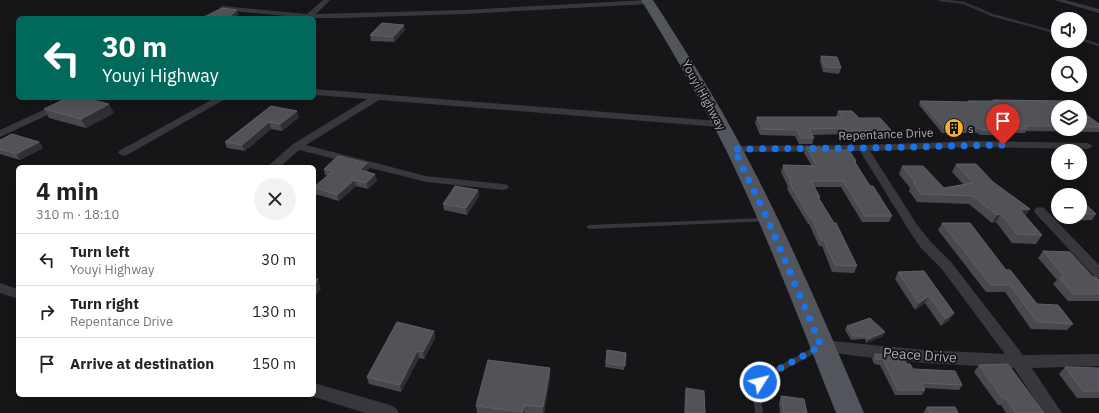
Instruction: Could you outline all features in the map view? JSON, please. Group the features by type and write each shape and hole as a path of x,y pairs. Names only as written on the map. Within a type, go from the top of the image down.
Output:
{"main road":[{"name":"Youyi Highway","path":"648,1 694,75 719,124 734,149 768,220 850,413"}],"street":[{"path":"309,16 327,0"},
{"path":"1057,0 1099,11"},
{"path":"224,8 309,16 464,12 648,1"},
{"path":"316,92 719,124"},
{"path":"275,165 297,146 377,97"},
{"path":"0,134 73,100"},
{"path":"123,153 218,100"},
{"name":"Repentance Drive","path":"734,149 863,148 975,144 1088,146"},
{"path":"297,146 426,179 504,187"},
{"path":"863,148 914,230 926,245 946,265 1018,360 1053,413"},
{"path":"1040,211 1099,273"},
{"path":"0,288 16,293"},
{"name":"Peace Drive","path":"821,346 892,354 1018,360 1099,360"},
{"path":"316,391 390,413"}],"lane":[{"path":"589,227 768,220"},
{"path":"759,413 756,386 768,375 821,346"}],"building":[{"path":"222,8 237,10 230,16 206,16"},
{"path":"382,23 404,25 393,37 370,35"},
{"path":"821,56 837,57 841,68 825,67"},
{"path":"63,100 93,100 109,104 81,119 44,109"},
{"path":"993,100 1051,101 1051,126 1024,126 1027,129 998,128 1000,130 982,130 980,128 944,128 920,101 970,102 968,101 994,101"},
{"path":"271,106 297,111 280,124 269,122 242,145 225,142"},
{"path":"838,111 852,111 859,118 880,118 891,130 847,131 845,128 809,129 814,138 801,138 797,130 762,129 757,117 843,117"},
{"path":"1087,115 1099,124 1099,127 1087,127"},
{"path":"12,134 39,142 16,154 0,149 0,140"},
{"path":"806,147 820,147 822,150 849,150 856,161 854,161 870,186 873,186 892,216 865,216 843,181 811,181 820,197 818,197 834,223 836,223 857,266 835,265 824,240 821,240 812,218 810,218 789,182 791,182 783,165 817,166"},
{"path":"338,156 367,163 360,170 375,174 366,183 354,180 337,195 316,188 316,185 333,171 324,169"},
{"path":"956,164 976,164 993,182 1030,209 1020,210 1042,235 1017,234 1001,214 997,215 973,196 921,194 913,183 916,183 902,166 923,166 944,188 973,183"},
{"path":"455,186 478,190 466,208 443,204"},
{"path":"1087,206 1096,214 1087,214"},
{"path":"942,223 970,223 1006,270 1010,270 1037,304 1058,305 1073,324 1037,322 1010,285 991,285"},
{"path":"1043,251 1070,252 1093,277 1096,277 1099,280 1099,294 1073,294 1059,277 1065,277"},
{"path":"924,271 954,313 946,319 929,296 919,303 898,272"},
{"path":"870,318 885,332 868,339 866,336 853,336 847,326"},
{"path":"397,322 434,331 423,352 417,351 400,385 367,377"},
{"path":"607,350 626,353 625,366 606,363"},
{"path":"875,354 903,357 907,364 910,364 913,369 955,371 962,385 921,383 925,390 898,390 883,359 876,359"},
{"path":"488,360 550,368 543,407 525,405 523,412 476,406"},
{"path":"1008,364 1044,413 1016,413 1006,398 1003,399 979,365"},
{"path":"1065,367 1099,368 1099,391 1083,391"},
{"path":"686,388 704,391 705,413 686,413"},
{"path":"781,396 804,399 807,413 784,413"},
{"path":"927,407 955,407 958,413 930,413"}],"waterway":[{"path":"940,0 964,3 992,15 1051,31"},
{"path":"1087,41 1099,45"}],"place":[{"name":"s","path":"954,128"}],"route":[{"path":"760,382 768,375 821,346 768,220 734,149 863,148 975,144 1003,145"}]}
